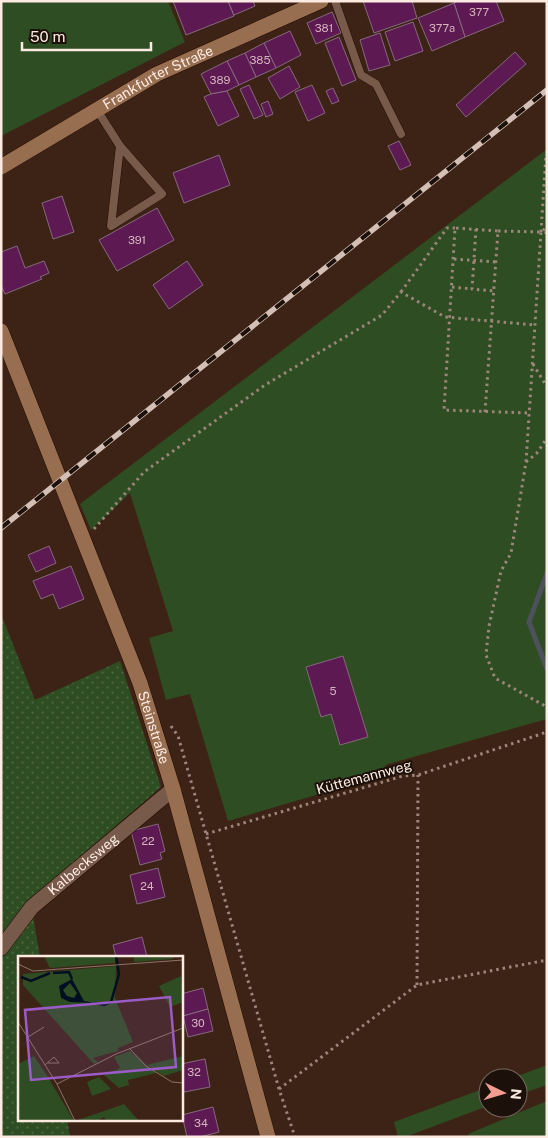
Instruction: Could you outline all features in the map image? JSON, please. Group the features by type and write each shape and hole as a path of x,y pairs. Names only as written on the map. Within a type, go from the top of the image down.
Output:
{"street":[{"name":"Frankfurter Straße","path":"1,167 157,74 321,1"},
{"name":"Steinstraße","path":"1,331 140,682 173,789 268,1137"},
{"name":"Kalbecksweg","path":"1,948 32,906 173,789"}],"lane":[{"path":"335,1 361,75 376,84 401,134"},
{"path":"97,110 120,146 162,194 111,226 120,146"}],"path":[{"path":"546,154 526,462 511,552 500,571 489,626 486,655 495,678 547,707"},
{"path":"541,232 547,227"},
{"path":"83,541 144,472 265,385 382,315 415,275 447,228 547,233"},
{"path":"455,228 444,410 530,413"},
{"path":"472,290 476,229"},
{"path":"485,412 498,231"},
{"path":"454,259 496,262"},
{"path":"452,287 494,291"},
{"path":"401,292 445,317 535,325"},
{"path":"532,364 547,388"},
{"path":"526,462 537,453 547,438"},
{"name":"Küttemannweg","path":"186,839 403,776 418,775 547,732"},
{"path":"417,985 418,775"},
{"path":"279,1089 417,985 547,960"}],"green space":[{"path":"1,1 168,1 185,42 1,136"},
{"path":"547,149 547,719 385,765 387,774 228,821 190,694 166,700 149,638 173,631 130,493 91,530 80,504"},
{"path":"1,614 35,700 120,661 161,787 33,897 1,938"},
{"path":"33,916 40,956 18,956 18,1120 67,1120 70,1137 1,1137 1,959"},
{"path":"547,1065 547,1085 528,1092 528,1072"},
{"path":"478,1091 478,1110 405,1137 398,1137 394,1122"},
{"path":"547,1101 547,1137 469,1137 468,1134 506,1118 528,1118 528,1109"}],"building":[{"path":"173,1 228,1 234,16 186,35"},
{"path":"228,1 253,1 255,6 234,15"},
{"path":"363,1 412,1 417,18 374,33"},
{"path":"458,1 496,1 504,21 465,37 454,3"},
{"path":"454,3 465,37 432,51 418,18"},
{"path":"332,12 341,33 316,44 307,23"},
{"path":"413,22 423,51 395,61 385,32"},
{"path":"290,31 301,55 276,68 264,43"},
{"path":"380,33 390,65 369,71 360,40"},
{"path":"339,37 356,80 342,86 325,43"},
{"path":"264,43 276,68 256,77 245,53"},
{"path":"515,52 526,64 466,117 456,105"},
{"path":"245,53 256,77 239,85 227,61"},
{"path":"227,61 239,85 227,91 211,94 201,74"},
{"path":"289,66 300,87 280,99 268,78"},
{"path":"249,85 263,115 254,119 240,89"},
{"path":"312,85 325,113 308,121 295,92"},
{"path":"333,88 339,101 332,104 326,91"},
{"path":"227,91 239,116 218,126 204,97"},
{"path":"268,101 273,114 266,117 261,104"},
{"path":"399,141 411,165 400,170 388,146"},
{"path":"219,155 230,185 184,203 173,173"},
{"path":"62,196 74,232 53,239 42,203"},
{"path":"157,208 174,240 117,271 99,240"},
{"path":"17,246 25,268 44,261 49,273 40,277 42,279 5,294 1,285 1,252"},
{"path":"187,261 203,285 169,309 153,285"},
{"path":"49,546 56,563 36,572 28,555"},
{"path":"71,566 84,599 59,609 53,594 41,599 33,581"},
{"path":"343,656 368,737 340,745 331,714 321,717 306,667"},
{"path":"158,824 165,851 160,853 162,859 140,865 131,831"},
{"path":"158,868 165,897 137,904 130,875"},
{"path":"142,937 147,956 116,956 113,945"},
{"path":"203,988 208,1009 183,1016 182,994"},
{"path":"208,1009 213,1031 188,1037 183,1016"},
{"path":"205,1059 210,1087 184,1092 182,1064"},
{"path":"213,1107 219,1132 200,1137 187,1137 182,1115"}],"waterway":[{"path":"547,573 529,622 547,669"}],"railway":[{"path":"1,528 547,90"}]}
